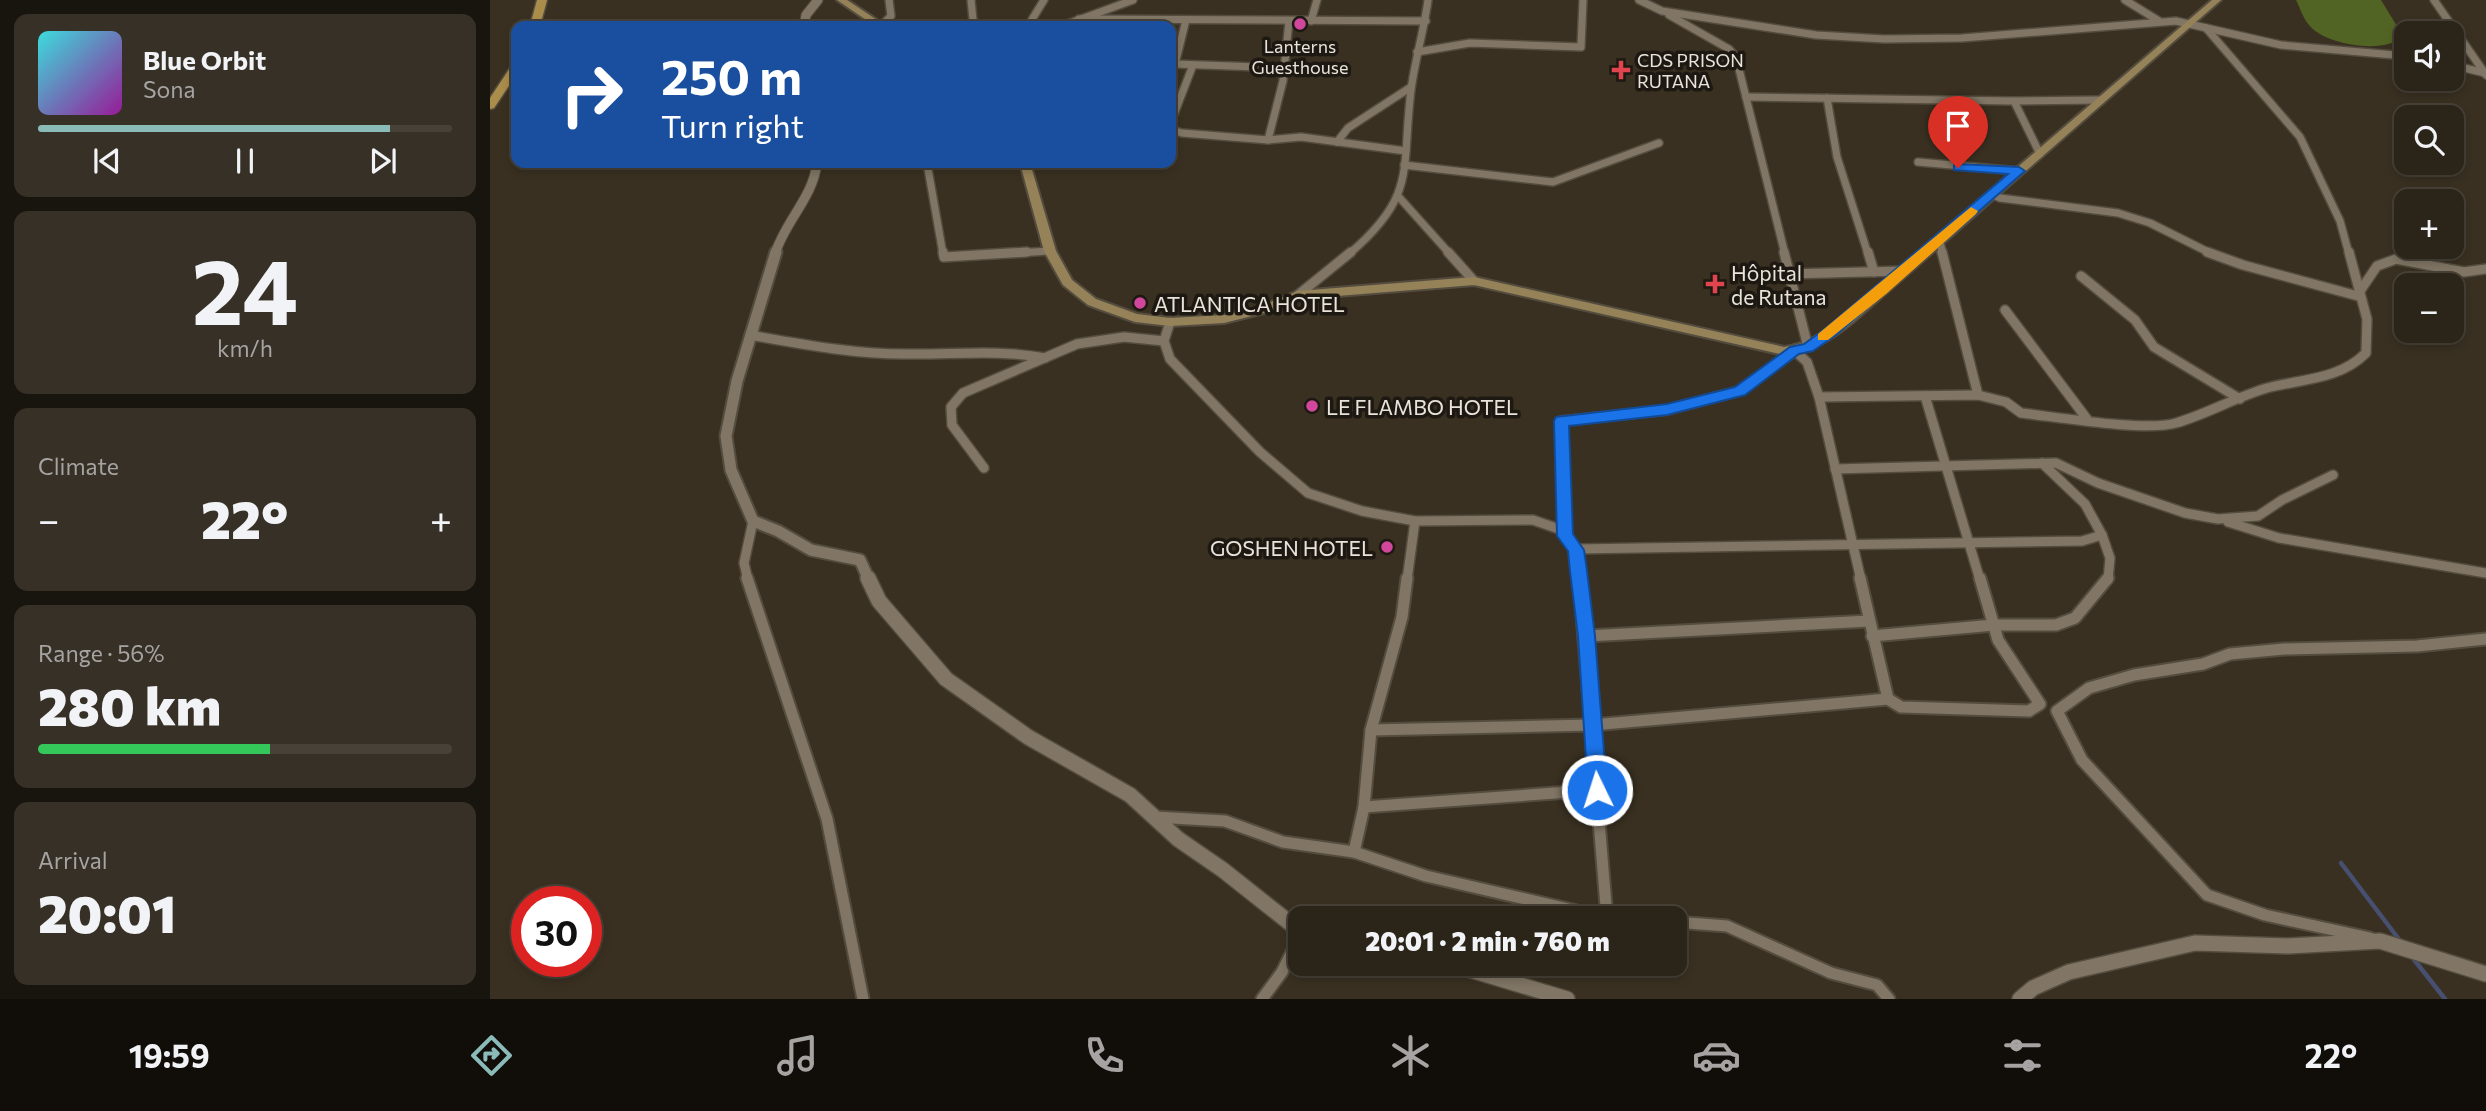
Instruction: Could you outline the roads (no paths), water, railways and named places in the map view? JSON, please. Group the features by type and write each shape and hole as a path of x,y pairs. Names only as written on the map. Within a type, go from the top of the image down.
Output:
{"main road":[{"path":"536,21 542,0"},
{"path":"841,0 873,21"},
{"path":"1026,168 1050,251 1067,282 1092,302 1135,318 1170,322 1246,315 1298,295 1474,281 1784,351 1795,351 1808,347 1903,271 2217,0"},
{"path":"490,106 511,74"}],"street":[{"path":"805,21 806,15 818,0"},
{"path":"886,21 891,16 889,0"},
{"path":"971,0 974,21"},
{"path":"1031,21 1044,0"},
{"path":"1074,21 1133,0"},
{"path":"1311,21 1317,0"},
{"path":"1298,295 1332,269 1375,229 1398,196 1406,151 1411,87 1428,0"},
{"path":"1417,52 1469,43 1581,47 1579,34 1583,0"},
{"path":"1639,0 1729,49 1736,57 1808,347"},
{"path":"2125,0 2160,21"},
{"path":"2434,0 2485,74"},
{"path":"1101,1 1107,9"},
{"path":"1662,11 1816,34 1884,39 1962,38 2160,21 2190,24 2281,45 2394,55"},
{"path":"1079,19 1426,21"},
{"path":"1176,54 1186,20"},
{"path":"1268,140 1282,96 1287,68 1289,21"},
{"path":"1819,397 1978,396 2000,398 2021,413 2151,426 2174,424 2267,388 2311,381 2356,363 2365,353 2367,319 2358,295 2340,221 2300,137 2206,28"},
{"path":"1176,64 1287,68"},
{"path":"1176,111 1193,65"},
{"path":"2464,68 2485,74"},
{"path":"1337,142 1348,128 1411,87"},
{"path":"1746,97 2101,100"},
{"path":"1827,98 1837,156 1874,272"},
{"path":"2014,101 2040,154"},
{"path":"1176,131 1268,140 1301,137 1406,151"},
{"path":"1404,165 1553,182 1659,143"},
{"path":"1918,162 2019,171"},
{"path":"817,168 816,182 780,238 737,381 726,436 731,470 753,521 744,562 745,572 827,819 863,999"},
{"path":"928,168 944,257 1050,251"},
{"path":"1991,194 2000,198 2118,213 2150,223 2203,251 2243,265 2358,295"},
{"path":"1398,196 1474,281"},
{"path":"1939,240 1978,396"},
{"path":"2358,295 2378,266 2396,259 2464,272 2486,269"},
{"path":"1789,274 1903,271"},
{"path":"2081,276 2136,320 2154,347 2240,399"},
{"path":"2005,310 2087,419"},
{"path":"1170,322 1164,341 1170,359 1260,452 1308,493 1362,511 1415,521 1533,520 1559,529 1576,550 1586,636 1606,906"},
{"path":"750,335 832,351 926,354 1015,351 1045,358"},
{"path":"984,468 952,425 951,407 963,393 1076,344 1124,337 1164,341"},
{"path":"1565,536 1561,421 1667,410 1739,391 1795,351 1807,362 1819,397 1868,621 1888,699"},
{"path":"1371,730 1592,725 1888,699 1901,707 2029,711 2040,704 1998,640 1925,396"},
{"path":"1872,636 1994,625 2056,625 2075,618 2108,580 2110,558 2096,518 2081,497 2042,463"},
{"path":"1835,469 2056,463 2098,483 2185,513 2218,519 2279,538 2486,573"},
{"path":"2218,519 2258,516 2282,500 2333,475"},
{"path":"753,521 778,531 811,550 860,560 879,601 946,679 1028,737 1130,795 1178,839 1223,870 1288,925"},
{"path":"1354,852 1364,807 1371,730 1402,617 1415,521"},
{"path":"1576,550 2082,541 2102,535"},
{"path":"1586,636 1868,621"},
{"path":"2486,639 2417,646 2284,649 2230,654 2203,664 2134,675 2088,688 2057,711 2082,760 2207,895 2265,915 2351,932 2486,974"},
{"path":"1364,807 1597,790"},
{"path":"1154,817 1226,821 1283,842 1354,852 1426,876 1555,906"},
{"path":"1687,923 1727,926 1831,973 1877,985 1889,999"},
{"path":"2020,999 2033,988 2069,972 2195,943 2288,946 2379,941"},
{"path":"1262,999 1288,959"},
{"path":"1483,976 1531,994 1567,999"}],"waterway":[{"path":"2341,863 2401,942"},
{"path":"2412,957 2445,999"}],"place":[{"name":"Lanterns Guesthouse","path":"1300,24"},
{"name":"CDS PRISON RUTANA","path":"1621,70"},
{"name":"Hôpital de Rutana","path":"1715,284"},
{"name":"ATLANTICA HOTEL","path":"1140,303"},
{"name":"LE FLAMBO HOTEL","path":"1312,406"},
{"name":"GOSHEN HOTEL","path":"1387,547"}]}
